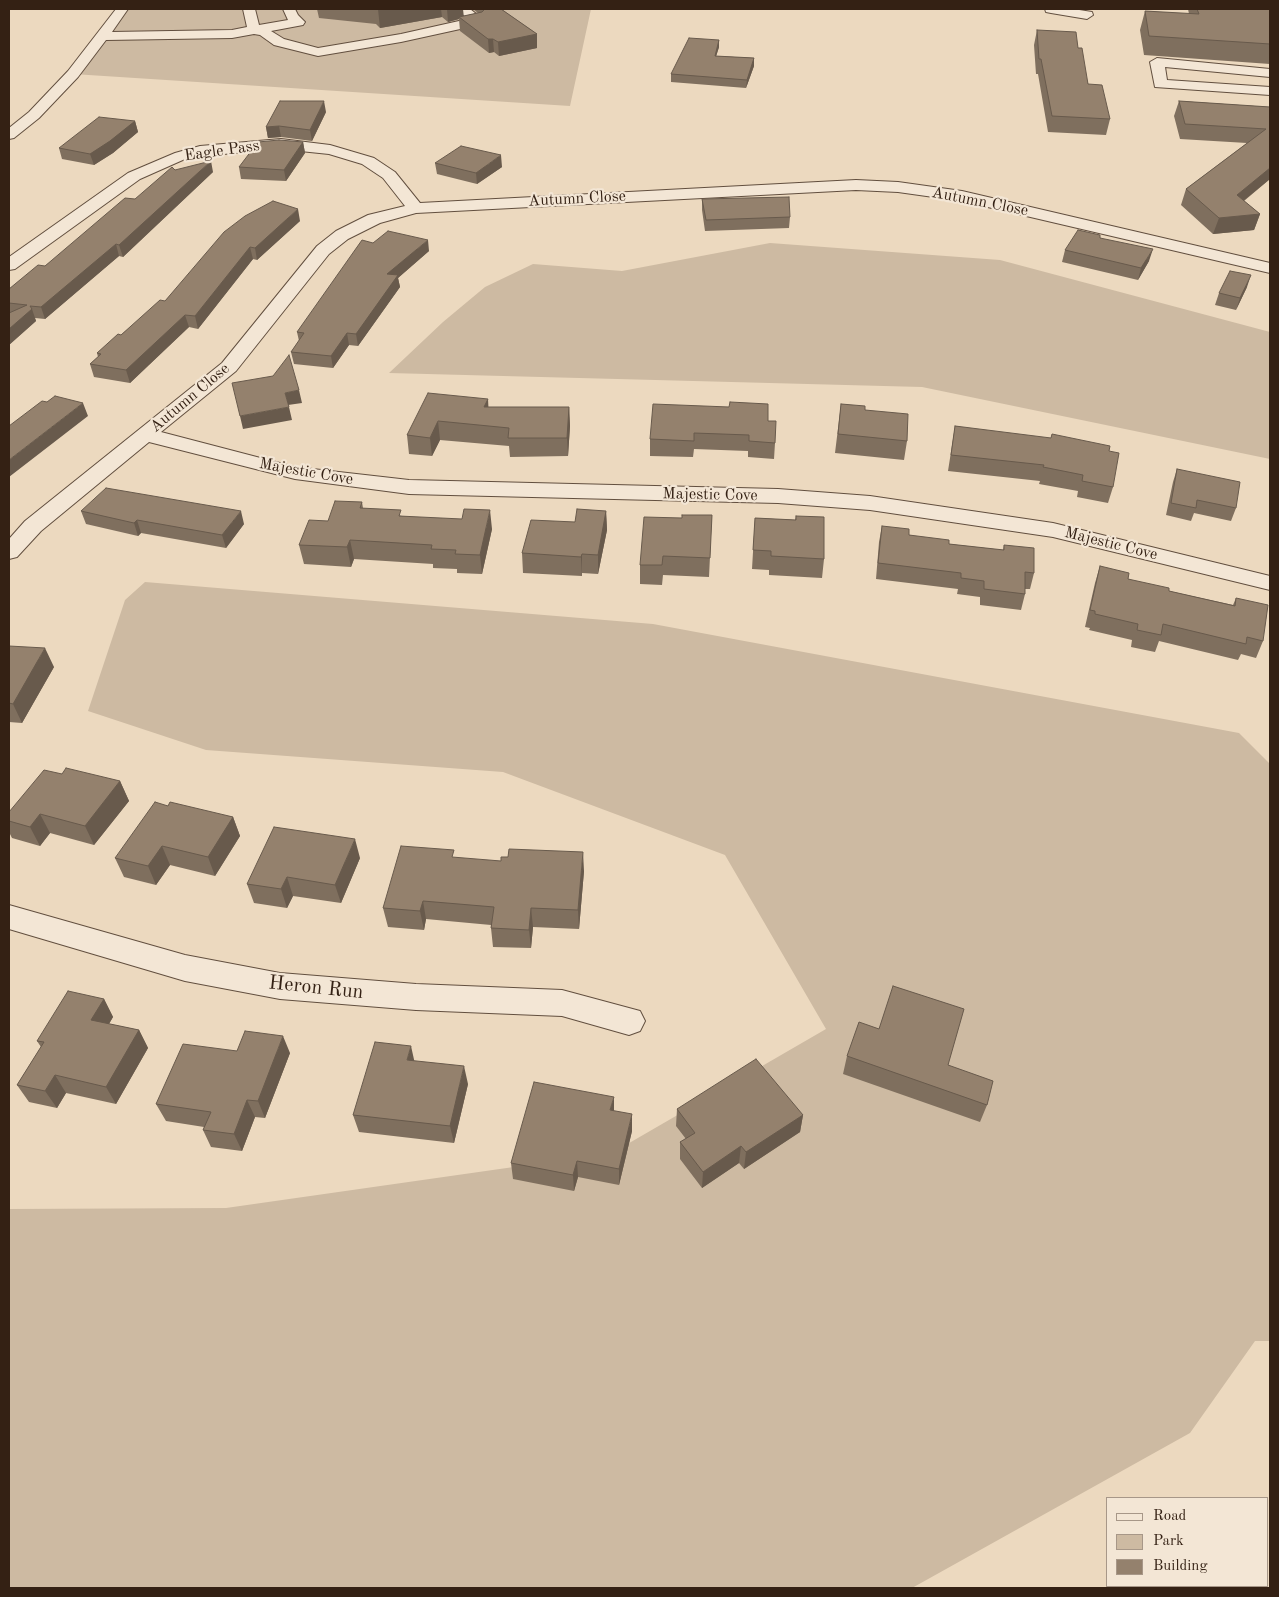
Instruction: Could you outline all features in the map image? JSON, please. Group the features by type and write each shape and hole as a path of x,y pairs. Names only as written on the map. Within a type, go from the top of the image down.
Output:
{"street":[{"path":"9,134 34,115 73,74 122,9"},
{"path":"289,9 292,17 298,24 312,31"},
{"path":"1051,9 1087,15"},
{"path":"250,10 254,30"},
{"path":"254,30 264,32 280,42 297,48 318,52 478,22 463,10 448,11"},
{"path":"102,36 232,34 298,22"},
{"path":"1157,62 1265,72 1269,91 1160,84 1157,62"},
{"name":"Eagle Pass","path":"9,265 134,176 180,156 208,150 281,144 330,150 368,161 389,175 416,208"},
{"name":"Autumn Close","path":"9,552 33,526 229,367 323,250 342,235 374,219 416,208 846,186 898,187 962,196 1270,268"},
{"name":"Majestic Cove","path":"147,435 295,473 409,487 778,496 888,505 1053,530 1270,583"},
{"name":"Heron Run","path":"9,916 186,968 280,986 416,997 562,1003 629,1020"}],"green space":[{"path":"121,9 591,9 570,106 73,74"},
{"path":"770,243 1000,260 1270,332 1270,459 922,387 389,373 443,322 485,287 533,264 622,271"},
{"path":"145,582 653,624 1239,733 1270,764 1270,1341 1255,1341 1190,1433 912,1588 9,1588 9,1209 226,1208 612,1153 826,1029 725,855 503,772 206,750 88,711 125,600"}],"building":[{"path":"485,9 501,9 537,34 498,42 488,39 459,17 482,12"},
{"path":"1197,9 1270,9 1270,44 1149,36 1145,11 1199,14"},
{"path":"1037,30 1076,32 1078,48 1082,48 1088,84 1102,85 1110,119 1052,116 1041,59 1039,59"},
{"path":"689,38 719,40 715,56 754,58 747,80 671,74"},
{"path":"280,101 324,101 310,130 279,126 266,127"},
{"path":"1179,101 1270,107 1270,168 1237,195 1260,214 1219,218 1186,189 1266,129 1185,124"},
{"path":"99,117 135,121 90,154 59,148"},
{"path":"279,140 303,142 284,170 239,167 258,142"},
{"path":"461,146 501,155 476,173 435,163"},
{"path":"211,161 119,245 116,244 41,307 30,306 32,309 9,329 9,313 27,305 9,303 9,289 38,265 45,266 125,198 135,199 172,167 175,170"},
{"path":"789,197 790,217 706,220 702,199"},
{"path":"273,201 298,209 255,248 250,247 195,316 185,315 126,370 90,364 101,354 97,353 118,334 121,335 160,300 165,301 224,232 245,216"},
{"path":"1078,230 1100,235 1100,238 1153,249 1141,268 1065,250"},
{"path":"388,231 428,240 387,274 398,275 356,334 347,333 331,356 291,352 304,333 297,332 362,240 373,243"},
{"path":"1230,271 1251,275 1240,298 1219,293"},
{"path":"289,355 299,390 285,393 289,407 240,416 232,383 273,376"},
{"path":"428,393 488,399 484,407 569,407 567,438 508,438 509,428 438,421 430,438 407,435"},
{"path":"55,396 83,403 9,460 9,426 42,401 47,402"},
{"path":"730,402 768,404 768,421 776,421 775,443 749,441 749,435 694,433 694,441 650,439 653,404 729,407"},
{"path":"841,404 865,406 865,410 908,414 907,441 838,434"},
{"path":"955,426 1051,438 1052,434 1110,446 1109,451 1119,453 1113,487 1082,481 1083,475 1043,467 1044,465 951,455"},
{"path":"1177,469 1240,482 1236,508 1197,500 1196,508 1171,503"},
{"path":"106,488 241,511 222,535 137,520 134,523 81,511"},
{"path":"335,501 362,502 360,508 401,510 399,516 462,519 464,509 490,510 480,555 455,554 456,550 431,549 432,545 350,540 347,547 299,545 309,520 328,521"},
{"path":"577,509 606,511 598,555 582,554 581,557 522,553 531,520 575,522"},
{"path":"682,515 712,515 710,558 663,556 662,565 640,565 644,517 682,518"},
{"path":"796,516 824,517 824,559 771,556 771,551 753,550 755,518 796,520"},
{"path":"882,526 909,529 909,535 949,540 949,544 1004,550 1004,545 1034,548 1034,573 1025,572 1025,594 984,589 984,581 961,578 961,573 878,563"},
{"path":"1100,566 1129,573 1128,579 1169,588 1169,591 1235,606 1236,598 1268,605 1263,641 1247,637 1246,644 1163,624 1161,635 1137,630 1138,624 1095,614 1095,611 1090,610"},
{"path":"9,646 45,648 13,704 9,703"},
{"path":"66,768 120,781 85,826 40,814 30,827 9,821 9,812 44,770 62,774"},
{"path":"155,802 168,806 170,802 233,817 208,857 162,846 148,866 115,858"},
{"path":"274,827 355,839 335,885 287,877 281,889 247,884"},
{"path":"401,846 454,850 452,857 501,861 501,857 508,857 509,849 583,852 578,910 531,908 529,930 491,928 494,907 423,901 420,911 383,908"},
{"path":"893,986 964,1009 948,1065 993,1081 987,1105 847,1056 859,1022 879,1029"},
{"path":"68,991 104,999 91,1020 139,1030 106,1087 55,1075 45,1091 17,1085 44,1042 37,1041"},
{"path":"245,1031 283,1036 258,1101 247,1100 234,1134 203,1130 211,1112 156,1104 183,1044 237,1051"},
{"path":"375,1042 411,1046 407,1060 464,1066 450,1126 353,1115"},
{"path":"756,1059 803,1115 746,1152 741,1146 703,1172 680,1142 695,1133 677,1109"},
{"path":"534,1082 614,1097 610,1110 632,1114 619,1169 577,1161 573,1175 511,1163"}]}
